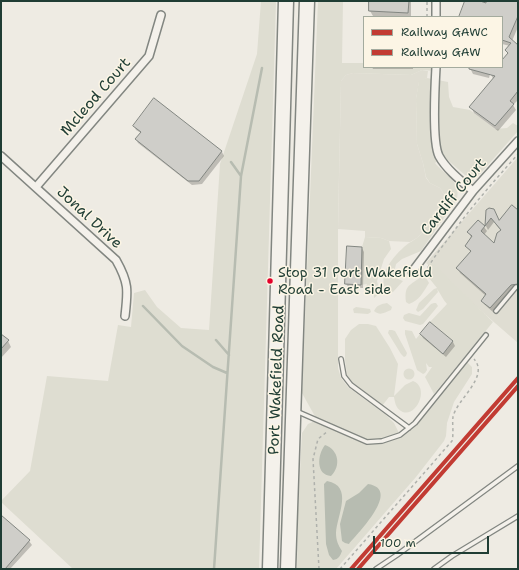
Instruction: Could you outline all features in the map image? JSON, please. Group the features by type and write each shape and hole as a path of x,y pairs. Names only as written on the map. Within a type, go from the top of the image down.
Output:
{"highway":[{"name":"Port Wakefield Road","path":"270,569 286,1"},
{"name":"Port Wakefield Road","path":"288,569 307,1"}],"street":[{"path":"436,1 436,16"},
{"name":"Mcleod Court","path":"36,187 149,56 161,15"},
{"path":"436,68 436,141 438,154 450,170 473,191"},
{"name":"Cardiff Court","path":"412,272 473,191 518,141"},
{"name":"Jonal Drive","path":"1,156 116,260 124,275 128,293 125,316"}],"lane":[{"path":"496,311 518,286"},
{"path":"293,409 367,442 382,441 400,435 415,423 486,335"},
{"path":"341,359 344,376 351,385 409,428"},
{"path":"376,569 518,466"},
{"path":"434,569 452,556 518,516"}],"path":[{"path":"427,1 427,16"},
{"path":"425,273 431,262 468,212 486,189 518,154"},
{"path":"340,569 452,441 454,432 453,416 477,376 478,368 476,360 469,355"},
{"path":"319,569 313,459 318,439 332,427"}],"shaded area":[{"path":"261,1 276,1 259,569 73,569 1,501 30,471 47,376 108,381 118,325 131,327 134,293 145,290 157,307 181,328 209,330 220,164 257,54"},
{"path":"318,1 343,1 342,63 363,63 363,68 436,68 436,71 422,70 411,75 353,73 346,75 341,81 338,222 338,368 341,378 348,387 386,415 394,423 400,435 415,423 465,360 472,367 472,374 454,402 447,423 444,441 416,477 336,569 297,569 302,433 308,424 317,420 302,393"},
{"path":"422,70 428,71 427,78 419,82 416,99 417,144 426,178 430,183 440,188 445,196 446,203 434,212 426,223 422,233 410,242 389,241 381,238 365,237 365,231 338,229 341,81 346,75 353,73 411,75"},
{"path":"427,78 448,82 449,97 453,107 470,110 495,129 507,128 513,123 518,126 518,131 480,174 471,177 465,175 444,157 435,163 457,187 457,199 421,251 402,259 396,264 394,273 398,279 403,281 393,292 385,289 384,276 386,269 394,257 404,247 423,232 425,223 428,219 446,203 445,196 440,188 430,183 426,177 417,144 416,99 419,81"},
{"path":"518,157 518,343 426,263"},
{"path":"365,237 381,238 389,241 391,249 384,259 377,281 380,293 374,298 373,289 366,289 367,284 361,285 362,247"},
{"path":"431,262 493,322 434,394 425,377 432,367 429,367 426,363 427,370 423,374 417,370 405,334 405,330 412,331 416,339 420,334 443,354 453,341 430,322 447,304 437,289 438,292 423,309 418,312 416,310 419,303 437,288 425,273"},
{"path":"422,276 425,276 429,283 418,298 413,303 409,304 406,302 407,288"},
{"path":"387,303 392,307 391,310 380,314 374,311 379,305"},
{"path":"434,303 438,306 423,324 420,325 405,321 403,318 404,315 409,313 420,316 431,304"},
{"path":"356,307 370,309 371,312 368,314 354,313 353,309"},
{"path":"359,324 376,326 398,364 394,396 405,385 413,381 421,390 419,402 411,411 406,413 399,410 394,397 389,397 382,406 352,382 347,375 345,339 351,330"},
{"path":"389,330 395,331 407,353 406,356 404,357 401,354 388,333"},
{"path":"407,369 411,369 413,370 413,378 407,379 404,376 404,372"},
{"path":"325,445 330,447 336,454 337,459 336,468 331,476 326,475 323,472 319,464 320,454"},
{"path":"327,481 335,484 340,489 342,495 336,538 342,551 337,559 333,560 329,555 326,544 324,484"},
{"path":"368,484 377,488 381,494 379,502 375,512 361,531 349,544 345,543 342,541 340,524 346,501 359,493"}],"building":[{"path":"369,1 409,1 408,13 369,11"},
{"path":"465,1 480,1 486,3 486,1 518,1 518,16 509,37 518,45 518,91 510,101 514,104 495,126 469,107 495,76 469,68 503,68 503,59 508,53 505,50 511,43 503,40 503,16 459,16"},
{"path":"154,98 222,151 199,181 188,181 135,139 141,132 133,126"},
{"path":"512,205 518,210 518,284 511,285 490,308 481,301 486,294 456,268 471,251 465,246 472,236 467,232 478,220 485,226 486,210 489,208 494,209 499,220","holes":["491,218 501,230 497,233 494,243 481,231"]},
{"path":"347,246 362,247 361,285 345,284"},
{"path":"430,322 453,341 443,354 420,334"},
{"path":"1,334 9,340 1,349"},
{"path":"1,515 30,540 5,569 1,569"}],"waterway":[{"path":"214,569 241,176 262,68"},
{"path":"231,162 241,176"},
{"path":"143,306 182,346 213,367 227,373"},
{"path":"216,340 229,355"}],"rail line":[{"name":"GAWC","path":"351,569 518,378"},
{"name":"GAW","path":"358,569 518,386"}],"place":[{"name":"Stop 31 Port Wakefield Road - East side","path":"270,281"}]}
